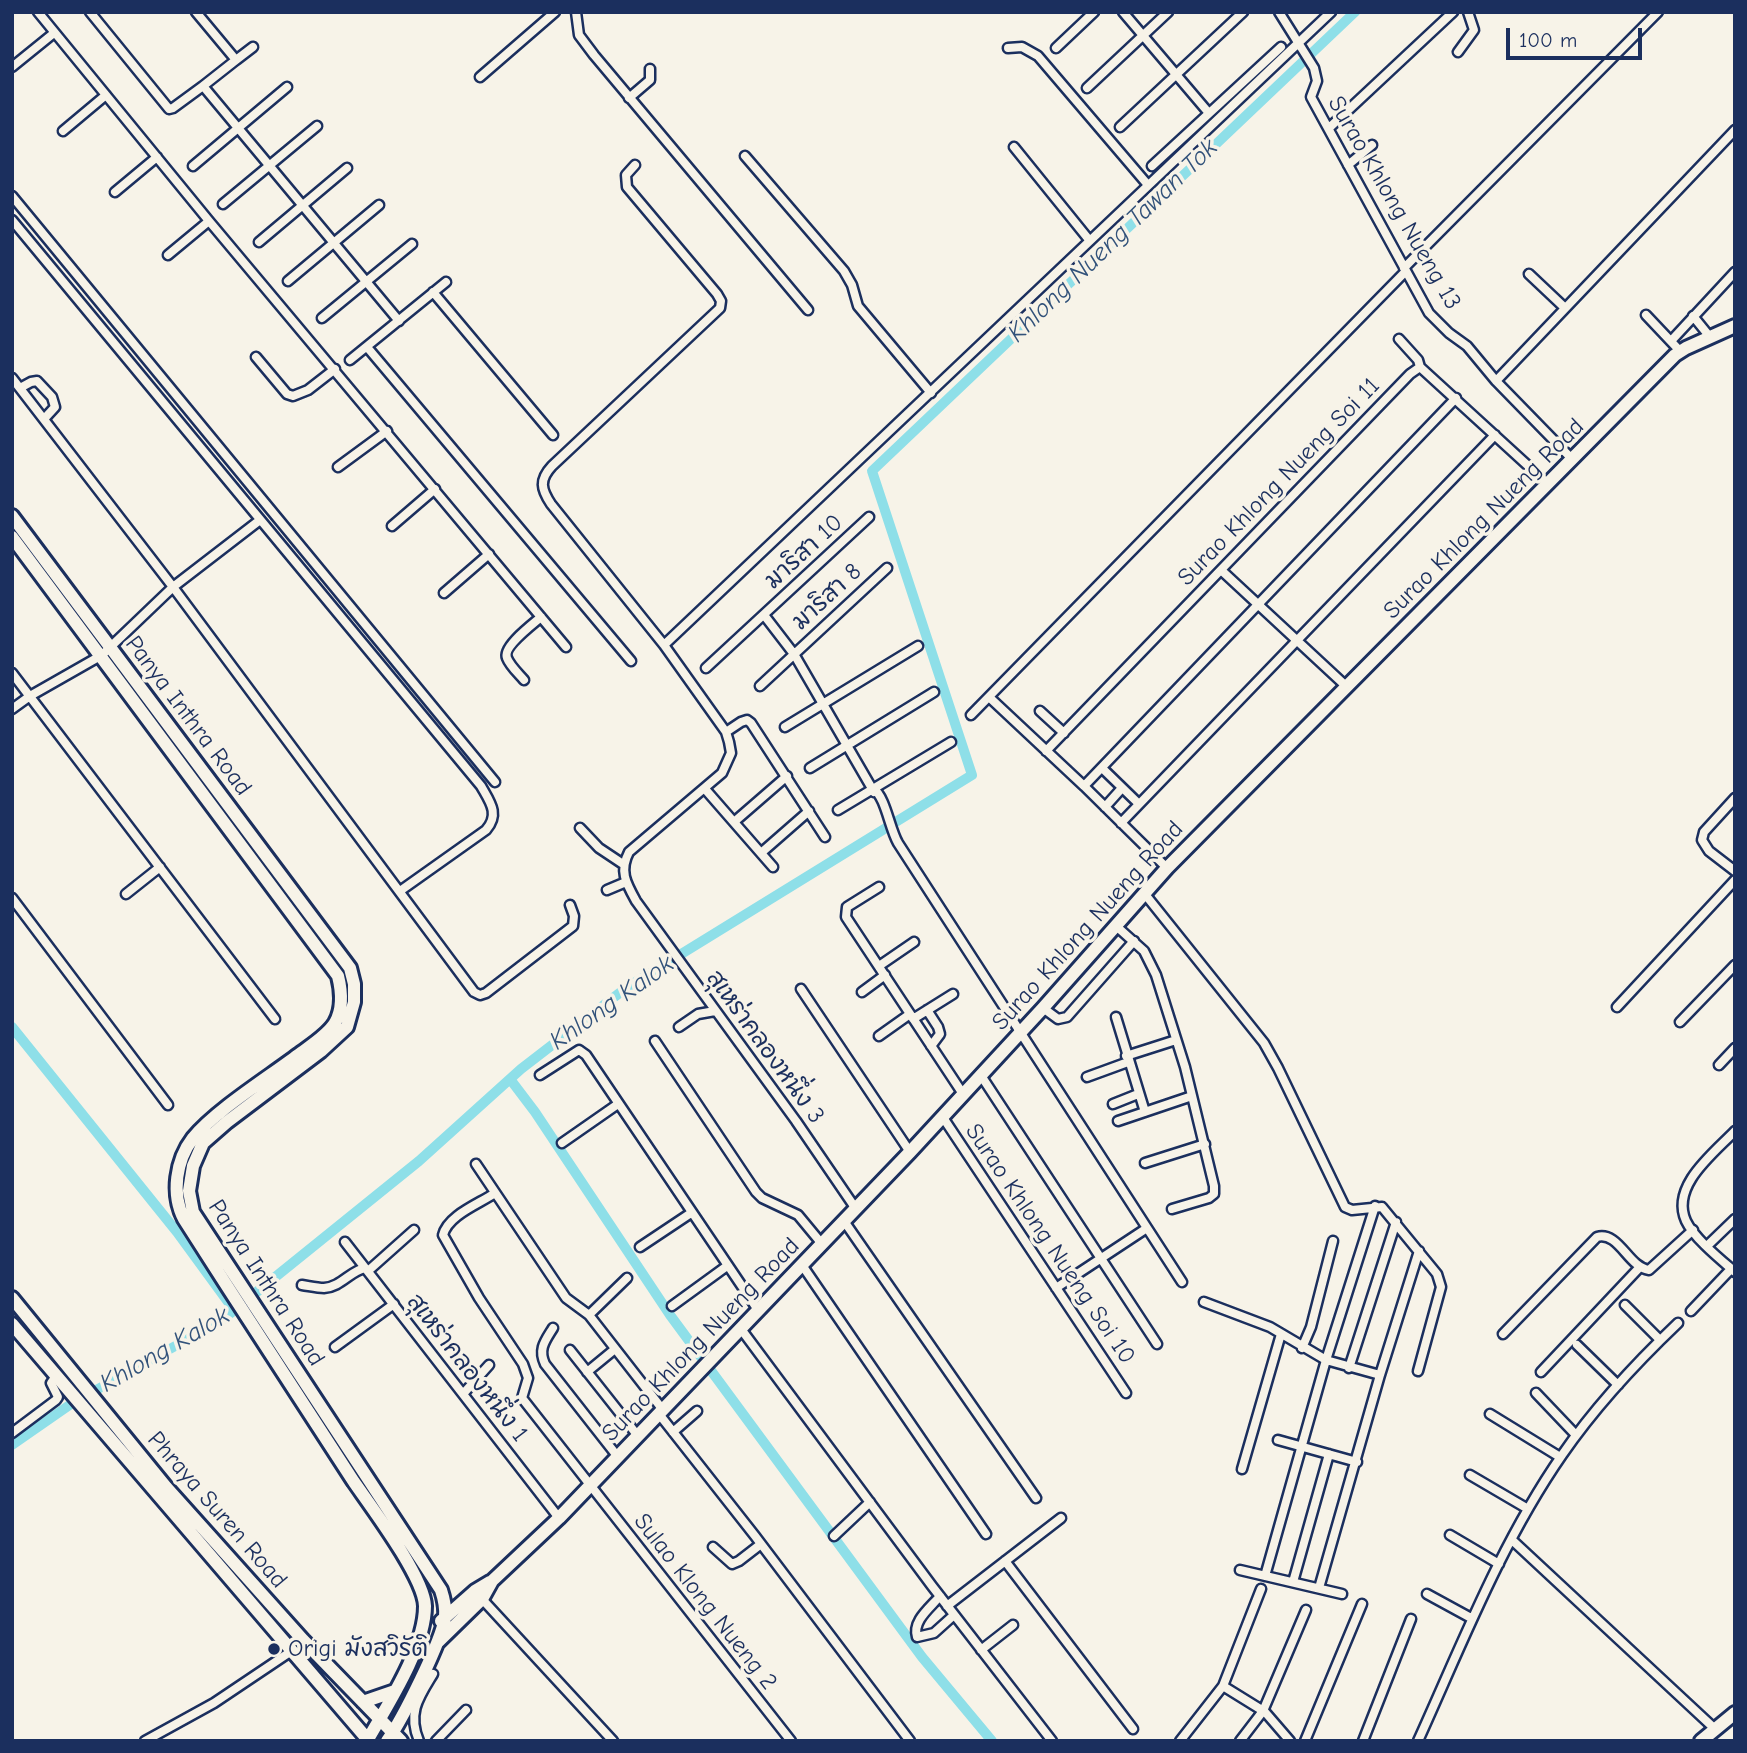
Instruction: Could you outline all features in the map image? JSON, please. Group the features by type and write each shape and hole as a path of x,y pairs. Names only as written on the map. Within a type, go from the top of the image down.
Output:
{"street":[{"path":"38,12 209,221 566,647"},
{"path":"90,12 169,109 253,47"},
{"path":"196,12 236,61"},
{"path":"480,76 555,12"},
{"path":"576,12 579,35 808,310"},
{"path":"1056,48 1094,12"},
{"path":"1123,12 1208,112"},
{"path":"1087,88 1168,12"},
{"path":"1120,127 1243,12"},
{"name":"Surao Khlong Nueng 13","path":"1279,12 1311,62 1317,81 1311,97 1429,313 1467,346 1496,382 1573,460"},
{"path":"664,645 1148,184 1301,44 1331,12"},
{"path":"1329,128 1452,12"},
{"path":"1458,52 1474,30 1468,12"},
{"path":"971,715 1658,12"},
{"path":"12,67 54,33"},
{"path":"1008,48 1023,47 1038,56 1148,184"},
{"path":"1152,166 1281,47"},
{"path":"629,98 650,80 650,69"},
{"path":"203,86 399,321"},
{"path":"192,166 287,87"},
{"path":"63,131 106,95"},
{"path":"223,204 317,126"},
{"path":"1496,382 1735,130"},
{"path":"1348,165 1372,145"},
{"path":"1014,147 1090,241"},
{"path":"745,156 844,271 852,285 858,306 931,393"},
{"path":"114,192 158,157"},
{"path":"580,828 598,848 623,864 629,852 705,789 728,764 731,753 726,732 664,645 551,504 542,488 552,466 720,308 721,302 717,294 627,187 626,176 635,165"},
{"path":"258,242 347,168"},
{"path":"12,196 495,782"},
{"path":"288,281 379,205"},
{"path":"12,220 481,786 494,813 493,822 486,830 400,891"},
{"path":"168,255 209,221"},
{"path":"322,318 412,244"},
{"path":"1671,341 1735,272"},
{"path":"1530,274 1565,309"},
{"path":"350,360 446,282"},
{"path":"433,292 554,435"},
{"path":"1646,315 1680,351"},
{"path":"1693,316 1710,337"},
{"name":"Surao Khlong Nueng Road","path":"436,1646 478,1595 559,1518 910,1152 1167,869 1680,351 1735,326"},
{"path":"1399,339 1415,356 1420,367 1548,484"},
{"path":"367,348 631,661"},
{"path":"256,357 287,394 293,397 308,390 335,369"},
{"name":"Surao Khlong Nueng Soi 11","path":"1046,751 1415,369 1420,367"},
{"path":"12,378 173,587 474,992 480,995 486,993 573,926 574,916 570,905"},
{"path":"20,388 37,381 52,397 55,407 44,419"},
{"path":"1084,786 1456,398"},
{"path":"338,467 387,431"},
{"path":"1121,823 1495,435"},
{"path":"392,526 435,489"},
{"path":"254,513 266,503"},
{"name":"Panya Inthra Road","path":"12,516 338,976 341,1003 335,1023 327,1032 194,1137 185,1152 177,1178 178,1207 245,1316 414,1575 425,1603 420,1639 395,1692 366,1740"},
{"name":"มาริสา 10","path":"706,668 869,517"},
{"path":"12,709 106,650 173,587 260,520"},
{"path":"269,531 281,522"},
{"name":"Panya Inthra Road","path":"12,537 106,650 350,968 354,984 354,1002 346,1027 335,1039 226,1122 204,1143 197,1155 189,1191 193,1212 441,1590 445,1602 445,1618 436,1646 394,1738"},
{"path":"444,593 489,554"},
{"name":"มาริสา 8","path":"760,686 887,568"},
{"path":"1221,570 1347,687"},
{"path":"764,615 794,654 873,788 879,792 891,831 1182,1282"},
{"path":"524,680 507,659 506,652 510,645 541,617"},
{"path":"785,727 918,646"},
{"path":"12,673 275,1019"},
{"path":"810,768 934,692"},
{"path":"989,697 1167,869"},
{"path":"1041,711 1064,733"},
{"path":"726,732 741,722 747,720 751,723 825,837"},
{"path":"838,810 951,742"},
{"path":"1102,768 1139,804"},
{"path":"734,822 787,776"},
{"path":"1105,807 1122,788"},
{"path":"705,789 773,867"},
{"path":"1735,798 1704,831 1702,840 1709,850 1735,871"},
{"path":"761,853 809,811"},
{"name":"สุเหร่าคลองหนึ่ง 3","path":"623,864 626,882 636,901 789,1111 856,1209"},
{"path":"126,894 160,867"},
{"path":"1617,1007 1735,880"},
{"path":"607,890 626,882"},
{"path":"878,887 847,907 846,917 962,1094"},
{"path":"1144,893 1264,1043 1345,1207 1352,1210 1382,1207 1437,1274 1441,1287 1418,1371"},
{"path":"12,898 168,1105"},
{"path":"1115,925 1150,959 1177,1040 1205,1144 1214,1194 1172,1209"},
{"path":"1043,1008 1058,1019 1067,1017 1134,941"},
{"path":"879,966 914,942"},
{"path":"1680,1022 1735,965"},
{"path":"862,992 885,975"},
{"path":"801,989 910,1152"},
{"path":"879,1036 953,993"},
{"path":"927,1010 939,1027 940,1034 931,1046"},
{"path":"679,1027 698,1014 715,1011"},
{"path":"1116,1017 1145,1112"},
{"path":"1087,1077 1177,1040"},
{"path":"655,1041 755,1192 798,1215 822,1244"},
{"path":"1719,1065 1735,1048"},
{"path":"540,1075 579,1050 586,1055 758,1310"},
{"path":"980,1074 1157,1344"},
{"path":"1112,1104 1138,1094"},
{"path":"1118,1121 1192,1096"},
{"path":"562,1143 618,1104"},
{"name":"Surao Khlong Nueng Soi 10","path":"942,1116 1126,1393"},
{"path":"1691,1311 1733,1271 1686,1221 1686,1188 1693,1175 1735,1131"},
{"path":"1145,1163 1205,1144"},
{"path":"476,1164 566,1298 589,1315 673,1432 910,1741"},
{"name":"Sulao Klong Nueng 2","path":"495,1193 458,1216 445,1228 443,1235 479,1298 523,1363 528,1378 522,1398 791,1741"},
{"path":"1265,1576 1326,1360 1375,1206"},
{"path":"640,1247 691,1213"},
{"path":"1707,1246 1735,1219"},
{"path":"844,1221 1037,1498"},
{"path":"1349,1368 1396,1223"},
{"path":"1056,1289 1147,1228"},
{"path":"302,1285 326,1288 333,1286 355,1271 366,1269 414,1230"},
{"path":"1503,1334 1597,1237 1604,1235 1611,1238 1639,1268 1648,1270 1693,1230"},
{"path":"1302,1348 1311,1327 1333,1241"},
{"name":"สุเหร่าคลองหนึ่ง 1","path":"345,1242 559,1518"},
{"path":"1319,1588 1419,1251"},
{"path":"802,1265 986,1534"},
{"path":"672,1306 727,1266"},
{"path":"1541,1372 1639,1268"},
{"path":"589,1315 627,1278"},
{"name":"Phraya Suren Road","path":"12,1297 51,1348 79,1378 95,1411 353,1720 366,1740"},
{"path":"1204,1303 1259,1322 1326,1360 1380,1376"},
{"path":"335,1348 394,1304"},
{"path":"1625,1305 1660,1339"},
{"path":"1418,1741 1499,1564 1560,1457 1618,1385 1678,1323"},
{"name":"Phraya Suren Road","path":"12,1324 56,1376 95,1411 380,1719 394,1738"},
{"path":"553,1328 542,1346 545,1364 618,1457"},
{"path":"741,1329 947,1606 1052,1741"},
{"path":"1242,1469 1281,1334"},
{"path":"1577,1345 1618,1385"},
{"path":"587,1372 615,1349"},
{"path":"570,1350 638,1436"},
{"path":"463,1394 489,1364"},
{"path":"12,1433 56,1400 58,1397 51,1383 56,1376"},
{"path":"1536,1393 1576,1435"},
{"path":"673,1432 697,1411"},
{"path":"1490,1414 1560,1457"},
{"path":"1278,1440 1357,1462"},
{"path":"1293,1582 1328,1454"},
{"path":"1470,1475 1528,1509"},
{"path":"834,1536 870,1502"},
{"path":"947,1606 1061,1518"},
{"path":"1450,1535 1499,1564"},
{"path":"1512,1540 1715,1729"},
{"path":"713,1547 724,1558 735,1563 761,1544"},
{"path":"1005,1561 1133,1729"},
{"path":"1240,1570 1342,1594"},
{"path":"1180,1741 1223,1686 1261,1589"},
{"path":"441,1590 450,1594 478,1595 613,1741"},
{"path":"1427,1594 1472,1618"},
{"name":"Surao Khlong Nueng Road","path":"420,1639 478,1595"},
{"path":"940,1596 917,1623 917,1637 934,1633 954,1615"},
{"path":"1305,1741 1362,1604"},
{"path":"1240,1741 1263,1711 1306,1610"},
{"path":"1363,1741 1411,1619"},
{"path":"981,1650 1013,1625"},
{"path":"420,1639 424,1644 436,1646"},
{"path":"145,1741 214,1703 293,1650"},
{"path":"419,1741 414,1707 433,1674"},
{"path":"1223,1686 1263,1711 1290,1741"},
{"path":"363,1702 395,1692"},
{"path":"436,1741 466,1710"},
{"path":"1701,1741 1735,1713"}],"waterway":[{"name":"Khlong Kalok","path":"12,1445 71,1404 222,1320 419,1161 521,1069 626,988 972,775 872,471 1355,12"},
{"path":"12,1027 177,1232 234,1310"},
{"path":"510,1079 535,1112 670,1315 922,1657 992,1741"}],"place":[{"name":"Origi มังสวิรัติ","path":"274,1649"}],"water label":[{"name":"Khlong Nueng Tawan Tok","path":"1113,241"}]}
